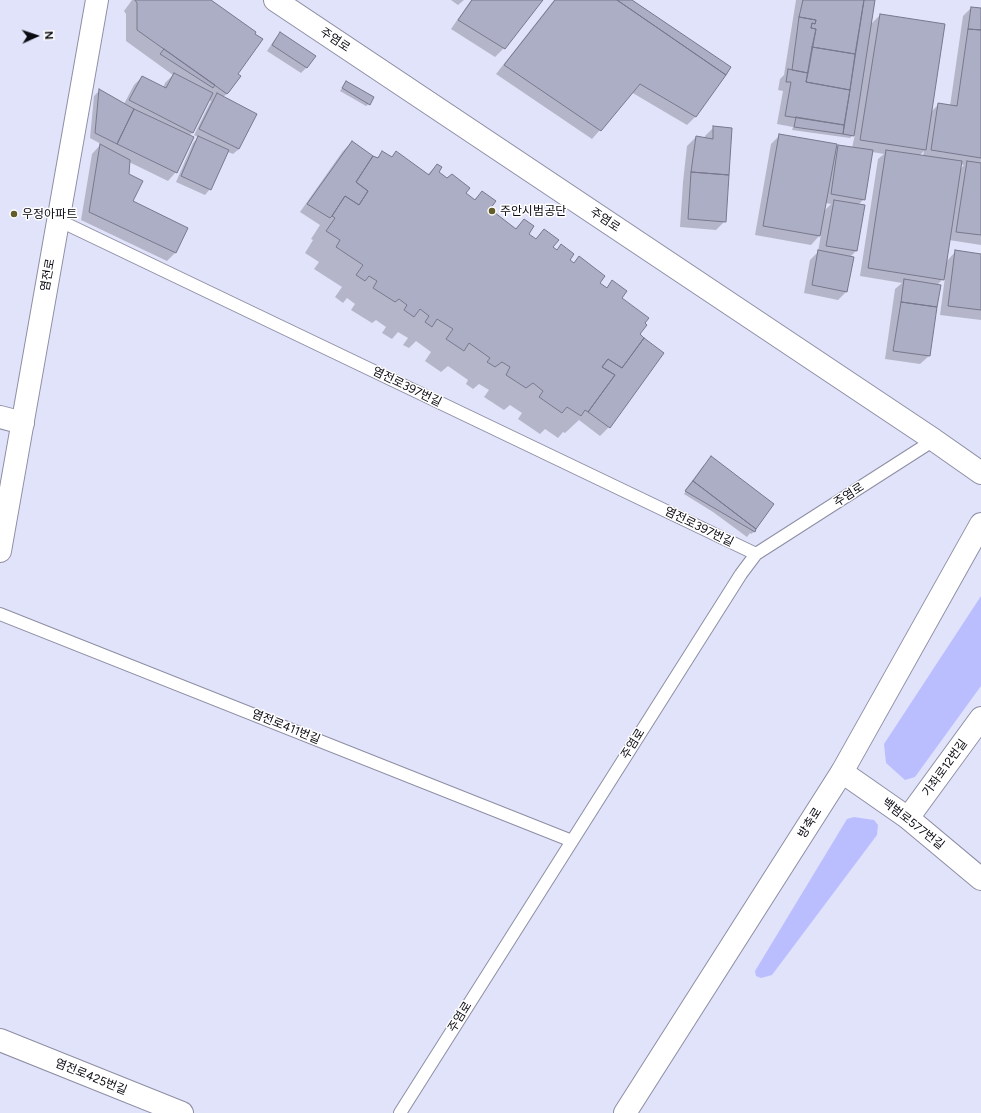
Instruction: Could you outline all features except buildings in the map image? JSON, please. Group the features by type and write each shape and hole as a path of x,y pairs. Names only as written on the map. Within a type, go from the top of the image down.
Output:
{"street":[{"name":"염전로","path":"0,551 97,0"},
{"name":"주염로","path":"276,0 934,440 981,473"},
{"path":"0,417 22,423"},
{"name":"방축로","path":"625,1113 842,772 981,524"},
{"name":"가좌로12번길","path":"908,818 981,718"},
{"name":"백범로577번길","path":"842,772 908,818 981,879"},
{"name":"염전로425번길","path":"0,1040 182,1113"}],"lane":[{"name":"염전로397번길","path":"58,220 756,554"},
{"name":"주염로","path":"400,1113 741,574 756,554 934,440"},
{"name":"염전로411번길","path":"0,614 572,841"}],"shaded area":[{"path":"981,596 981,686 915,777 905,780 886,763 884,744"},
{"path":"854,817 874,820 878,825 877,835 772,975 761,978 756,976 755,971 847,819"}],"place":[{"name":"주안시범공단","path":"492,211"},
{"name":"우정아파트","path":"14,214"}]}
